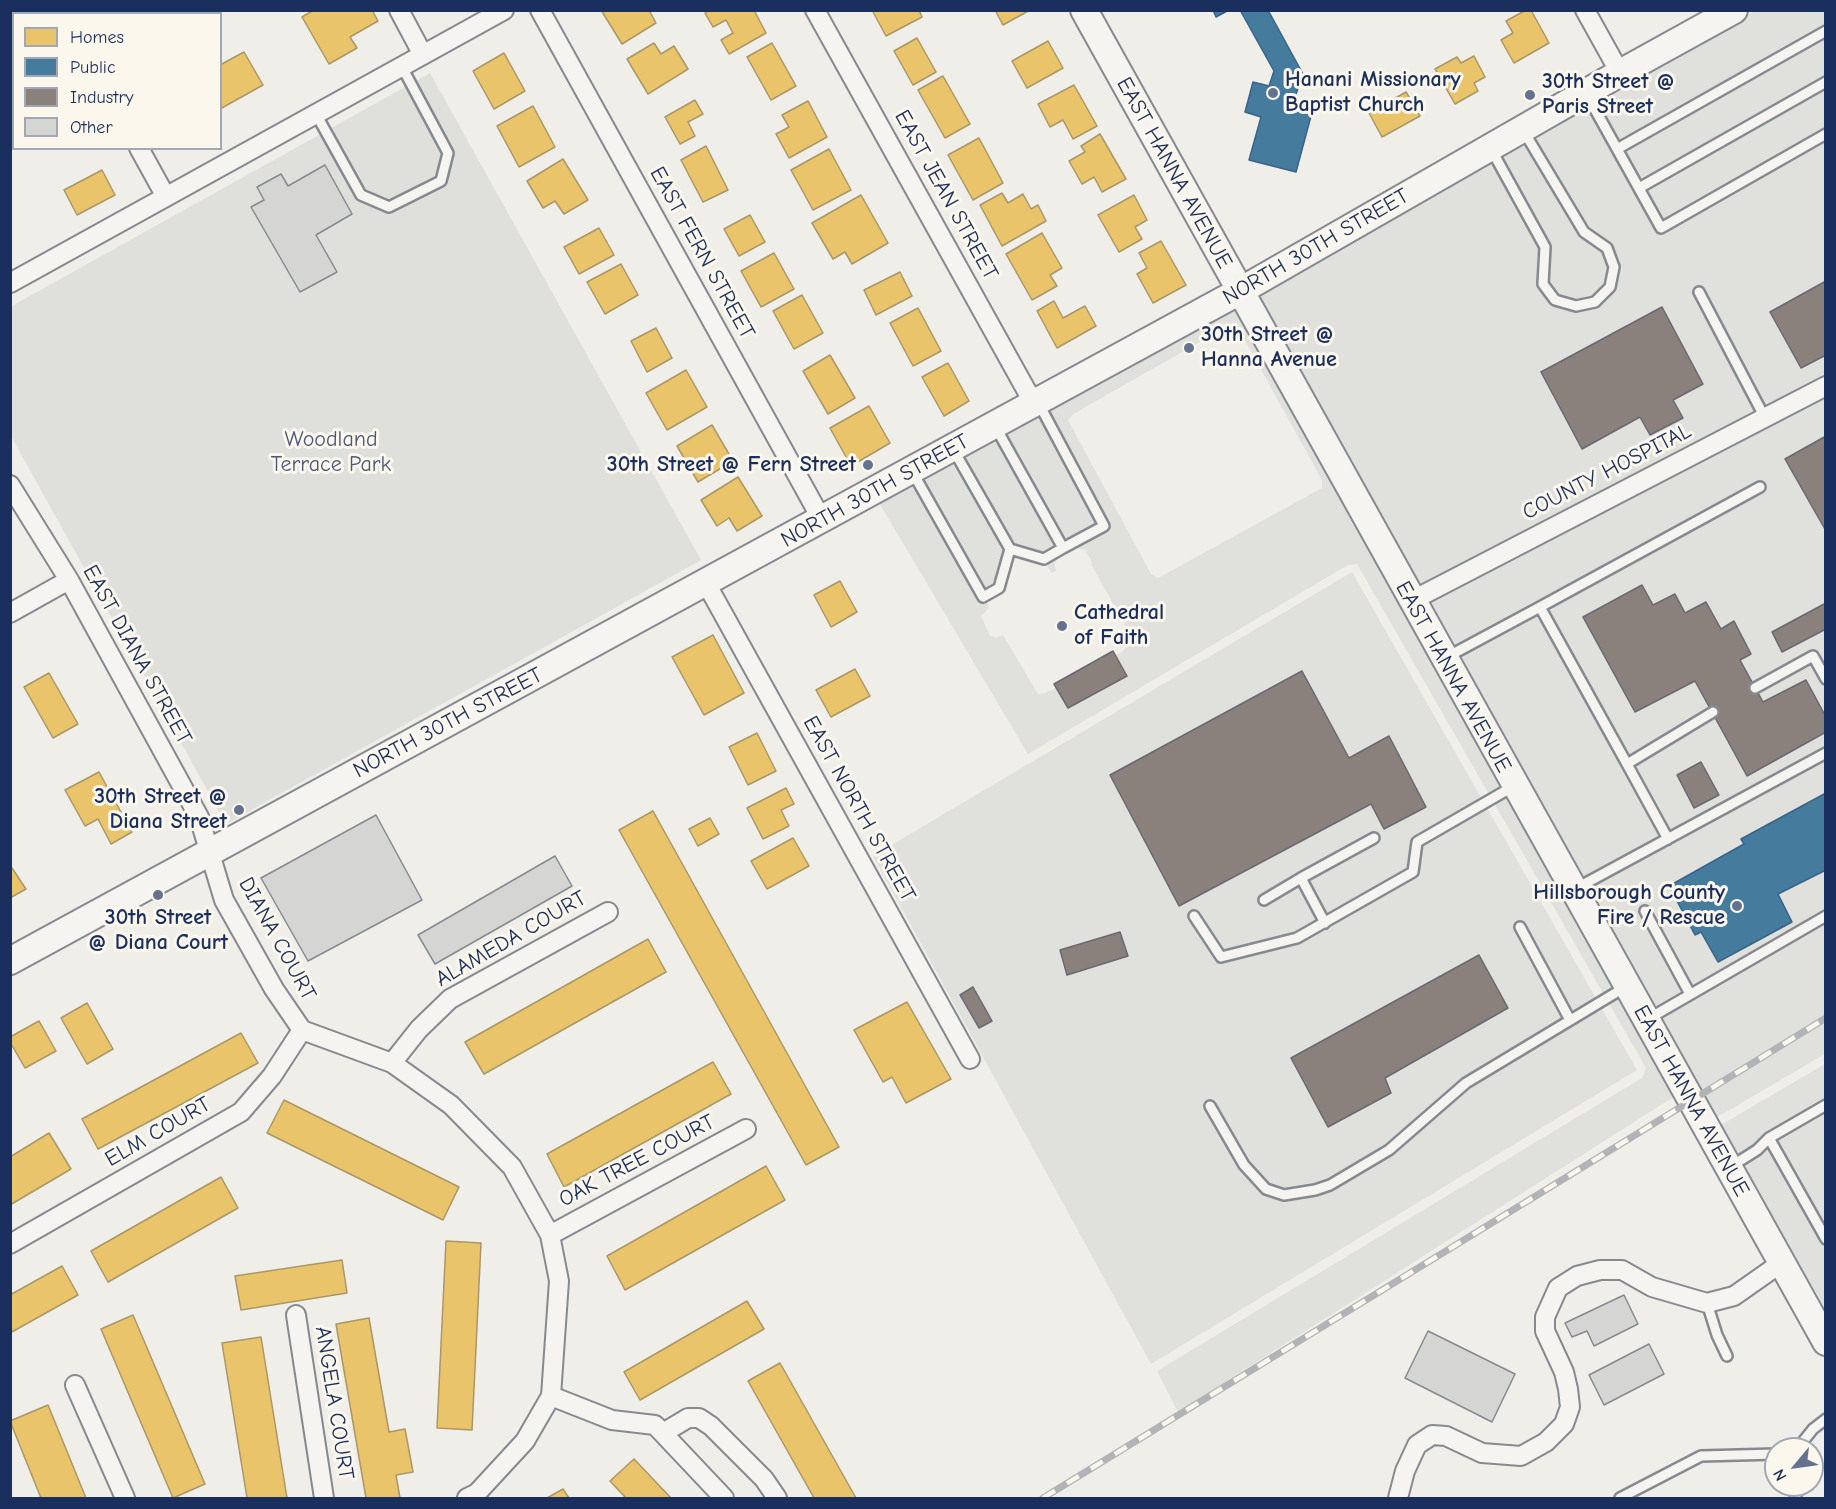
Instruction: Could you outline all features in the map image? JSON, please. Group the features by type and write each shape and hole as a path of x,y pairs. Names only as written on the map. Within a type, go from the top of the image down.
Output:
{"street":[{"path":"399,10 423,55"},
{"path":"10,283 504,10"},
{"name":"EAST FERN STREET","path":"540,10 822,520"},
{"name":"EAST JEAN STREET","path":"815,10 1036,403"},
{"name":"EAST HANNA AVENUE","path":"1084,10 1443,659 1826,1342"},
{"path":"1585,10 1620,73"},
{"name":"NORTH 30TH STREET","path":"10,961 1240,291 1734,10"},
{"path":"140,150 166,197"},
{"name":"COUNTY HOSPITAL","path":"1411,601 1826,386"},
{"name":"EAST DIANA STREET","path":"10,485 69,580 199,817 208,854"},
{"path":"10,613 69,580"},
{"name":"EAST NORTH STREET","path":"706,583 970,1059"},
{"name":"DIANA COURT","path":"208,854 224,900 274,989 302,1030 392,1063 451,1105 512,1167 550,1235 559,1281 551,1396 525,1441 475,1497"},
{"name":"ALAMEDA COURT","path":"392,1063 419,1029 450,999 608,912"},
{"name":"ELM COURT","path":"10,1245 241,1112 272,1076 302,1030"},
{"name":"OAK TREE COURT","path":"550,1235 746,1129"},
{"path":"1398,1498 1417,1445 1432,1435 1446,1436 1482,1453 1521,1456 1546,1442 1564,1424 1570,1407 1568,1389 1564,1372 1545,1332 1545,1317 1558,1288 1583,1273 1622,1270 1652,1287 1707,1303 1734,1296 1781,1263"},
{"name":"ANGELA COURT","path":"296,1315 324,1498"},
{"path":"75,1385 125,1498"},
{"path":"551,1396 612,1419 655,1425 724,1498"},
{"path":"663,1433 688,1418 699,1418 711,1426 764,1479 777,1498"}],"lane":[{"path":"1617,149 1826,31"},
{"path":"316,114 361,195 389,207 441,181 448,153 402,67"},
{"path":"1639,188 1826,82"},
{"path":"1585,93 1661,228 1826,134"},
{"path":"1490,147 1545,247 1543,284 1555,300 1576,306 1595,302 1610,287 1614,267 1607,248 1584,232 1522,129"},
{"path":"1699,292 1765,418"},
{"path":"953,448 1010,549 1044,559 1104,526 1036,403"},
{"path":"994,425 1063,548"},
{"path":"912,471 983,597 999,588 1010,549"},
{"path":"1443,659 1760,487"},
{"path":"1540,607 1668,839"},
{"path":"1755,688 1813,656 1826,679"},
{"path":"1627,764 1713,712"},
{"path":"1573,890 1826,753"},
{"path":"1194,916 1221,957 1297,938 1413,872 1416,842 1514,786"},
{"path":"1264,900 1374,838"},
{"path":"1301,878 1325,923"},
{"path":"1645,911 1690,994"},
{"path":"1646,1020 1826,916"},
{"path":"1520,927 1570,1020"},
{"path":"1210,1106 1244,1165 1266,1189 1284,1195 1315,1190 1330,1185 1389,1150 1466,1083 1627,986"},
{"path":"1728,1167 1756,1150 1769,1138 1826,1105"},
{"path":"1769,1138 1826,1239"},
{"path":"1707,1303 1717,1335 1728,1356"},
{"path":"1807,1437 1826,1419"},
{"path":"1620,1498 1701,1456 1764,1454"}],"shaded area":[{"path":"1755,11 1825,11 1825,375 1416,587 1255,294 1625,82"},
{"path":"1235,305 1675,1096 1178,1412 1157,1371 1642,1078 1646,1068 1357,564 1348,565 1028,754 878,501","holes":["1223,329 1243,337 1322,480 1322,488 1158,578 1151,574 1068,420 1073,414","1077,548 1085,550 1127,628 1128,645 1122,652 1046,693 1038,694 1003,635 996,638 990,636 981,616 989,608 987,601 989,596 1008,586 1003,574 1010,559 1021,554 1045,563 1052,573 1056,571 1054,564 1059,557"]},
{"path":"1825,398 1825,1054 1714,1119 1426,605"},
{"path":"1352,572 1637,1070 1151,1364 873,856"},
{"path":"1825,1064 1825,1308 1719,1126"}],"green space":[{"name":"Woodland Terrace Park","path":"430,73 701,560 226,824 11,436 10,307"}],"building: Homes":[{"path":"10,10 20,10 21,12 12,12 12,36 10,37"},
{"path":"120,10 159,10 156,12 121,12"},
{"path":"314,10 372,10 378,21 350,37 357,48 329,64 302,17"},
{"path":"601,10 649,10 656,23 622,44"},
{"path":"709,10 754,10 766,33 729,54 721,40 733,33 726,20 713,27 705,13"},
{"path":"872,10 919,10 922,17 886,36"},
{"path":"995,10 1030,10 1003,25"},
{"path":"1526,10 1531,10 1549,43 1514,63 1501,40 1513,33 1506,21"},
{"path":"917,38 936,72 913,85 894,51"},
{"path":"1048,41 1063,68 1027,88 1012,61"},
{"path":"654,43 661,54 674,46 688,69 648,94 627,59"},
{"path":"772,43 796,86 771,100 747,57"},
{"path":"244,52 263,85 222,108 222,64"},
{"path":"504,53 525,91 494,109 473,71"},
{"path":"1474,56 1485,77 1474,83 1478,91 1455,104 1435,69 1457,57 1461,63"},
{"path":"12,58 12,83 10,80 10,59"},
{"path":"943,76 970,124 945,138 918,90"},
{"path":"1074,85 1097,126 1073,139 1063,120 1050,127 1038,104"},
{"path":"1406,92 1420,116 1382,137 1369,113"},
{"path":"695,100 703,114 688,122 695,136 680,144 665,117"},
{"path":"808,101 827,137 789,158 776,134 789,127 782,115"},
{"path":"533,106 555,147 519,167 497,126"},
{"path":"1100,134 1126,179 1102,192 1094,177 1082,184 1069,161 1085,152 1081,146"},
{"path":"979,138 1003,183 973,200 948,155"},
{"path":"706,146 728,190 703,202 681,160"},
{"path":"829,149 851,190 813,210 791,170"},
{"path":"563,159 588,200 564,214 555,201 543,208 527,181"},
{"path":"102,170 115,195 77,215 64,190"},
{"path":"1002,193 1008,203 1023,194 1031,209 1038,205 1046,221 1002,246 980,205"},
{"path":"861,195 888,243 852,264 845,252 833,259 812,223"},
{"path":"1134,195 1147,220 1135,227 1142,239 1119,252 1098,215"},
{"path":"750,215 765,242 739,256 724,229"},
{"path":"599,228 614,255 579,274 564,247"},
{"path":"1042,233 1062,268 1050,275 1057,286 1032,300 1006,254"},
{"path":"1161,241 1186,285 1153,303 1137,274 1147,268 1139,253"},
{"path":"774,253 794,289 761,307 741,271"},
{"path":"621,264 638,295 605,314 587,282"},
{"path":"900,272 912,296 876,315 864,290"},
{"path":"802,295 823,333 794,349 773,311"},
{"path":"1054,301 1063,318 1085,306 1096,326 1057,348 1037,311"},
{"path":"918,308 941,351 913,366 890,323"},
{"path":"656,328 672,358 647,372 631,341"},
{"path":"830,355 855,398 828,414 803,371"},
{"path":"948,363 969,401 944,416 922,377"},
{"path":"686,370 707,407 667,430 646,393"},
{"path":"869,406 890,443 851,466 830,428"},
{"path":"712,425 733,461 698,482 677,446"},
{"path":"738,477 762,516 737,531 729,518 717,526 701,500"},
{"path":"840,581 857,612 831,627 814,595"},
{"path":"713,635 744,693 704,715 672,657"},
{"path":"855,669 870,696 831,717 816,690"},
{"path":"49,673 78,724 53,738 24,687"},
{"path":"757,733 776,771 748,785 729,747"},
{"path":"99,772 132,832 111,844 98,819 85,826 65,790"},
{"path":"786,788 794,804 781,810 789,826 763,839 747,808"},
{"path":"653,811 839,1147 806,1165 619,830"},
{"path":"710,818 719,834 698,846 689,829"},
{"path":"793,838 809,866 767,889 751,861"},
{"path":"10,865 26,889 10,898"},
{"path":"648,939 666,972 484,1074 465,1042"},
{"path":"907,1002 951,1079 906,1103 892,1077 883,1082 854,1030"},
{"path":"87,1003 113,1049 87,1064 61,1018"},
{"path":"39,1021 56,1051 25,1068 10,1042 10,1037"},
{"path":"241,1033 258,1063 98,1149 82,1119"},
{"path":"713,1062 731,1094 564,1187 547,1154"},
{"path":"284,1100 459,1187 443,1220 267,1133"},
{"path":"49,1133 71,1169 10,1205 10,1157"},
{"path":"766,1166 785,1200 625,1290 607,1256"},
{"path":"221,1177 238,1208 108,1282 91,1251"},
{"path":"446,1241 481,1243 472,1430 437,1428"},
{"path":"342,1260 347,1293 241,1310 235,1276"},
{"path":"62,1266 78,1295 10,1333 10,1295"},
{"path":"747,1301 764,1329 640,1400 624,1372"},
{"path":"133,1315 205,1484 173,1498 101,1329"},
{"path":"369,1318 389,1432 405,1429 413,1472 396,1475 400,1498 366,1498 336,1324"},
{"path":"261,1337 287,1498 247,1498 222,1343"},
{"path":"780,1363 856,1498 814,1498 748,1381"},
{"path":"48,1405 86,1498 41,1498 10,1421"},
{"path":"634,1459 671,1498 626,1498 610,1481"},
{"path":"563,1489 569,1498 547,1498"}],"building: Public":[{"path":"1213,10 1229,10 1216,17"},
{"name":"Hanani Missionary Baptist Church","path":"1240,10 1268,10 1303,74 1294,100 1314,105 1296,172 1249,160 1261,117 1245,112 1253,82 1269,86 1274,71"},
{"path":"1826,793 1826,870 1778,894 1792,922 1718,962 1701,932 1695,935 1669,886 1744,844 1741,839"}],"building: Industry":[{"path":"1826,281 1826,355 1801,368 1770,312"},
{"path":"1662,307 1703,384 1673,400 1683,418 1650,435 1640,417 1582,449 1541,372"},
{"path":"1826,436 1826,531 1785,459"},
{"path":"1642,585 1653,605 1675,594 1685,613 1706,602 1721,629 1734,621 1751,654 1740,660 1763,702 1806,680 1826,717 1826,732 1747,776 1695,681 1635,712 1583,617"},
{"path":"1826,603 1826,629 1782,652 1772,632"},
{"path":"1113,651 1127,676 1068,708 1054,684"},
{"path":"1302,671 1349,758 1389,736 1426,807 1384,829 1371,804 1179,906 1110,775"},
{"path":"1701,762 1719,795 1694,808 1677,775"},
{"path":"1120,932 1128,956 1067,975 1060,950"},
{"path":"1479,955 1508,1008 1385,1078 1391,1093 1328,1127 1291,1058"},
{"path":"973,987 992,1021 979,1028 960,995"}],"building: Other":[{"path":"325,165 352,214 316,235 337,272 300,292 251,207 264,200 257,187 281,174 288,186"},
{"path":"376,815 422,900 308,961 261,878"},
{"path":"555,856 572,886 435,964 418,935"},
{"path":"1624,1295 1638,1324 1594,1346 1587,1331 1572,1337 1565,1323"},
{"path":"1428,1331 1515,1374 1492,1422 1405,1378"},
{"path":"1649,1344 1664,1374 1604,1405 1589,1375"}],"railway":[{"path":"1043,1498 1826,1018"}],"place":[{"name":"Hanani Missionary Baptist Church","path":"1273,93"},
{"name":"30th Street @ Paris Street","path":"1530,95"},
{"name":"30th Street @ Hanna Avenue","path":"1189,348"},
{"name":"30th Street @ Fern Street","path":"868,465"},
{"name":"Cathedral of Faith","path":"1062,626"},
{"name":"30th Street @ Diana Street","path":"239,810"},
{"name":"30th Street @ Diana Court","path":"158,895"},
{"name":"Hillsborough County Fire / Rescue","path":"1737,906"}]}
